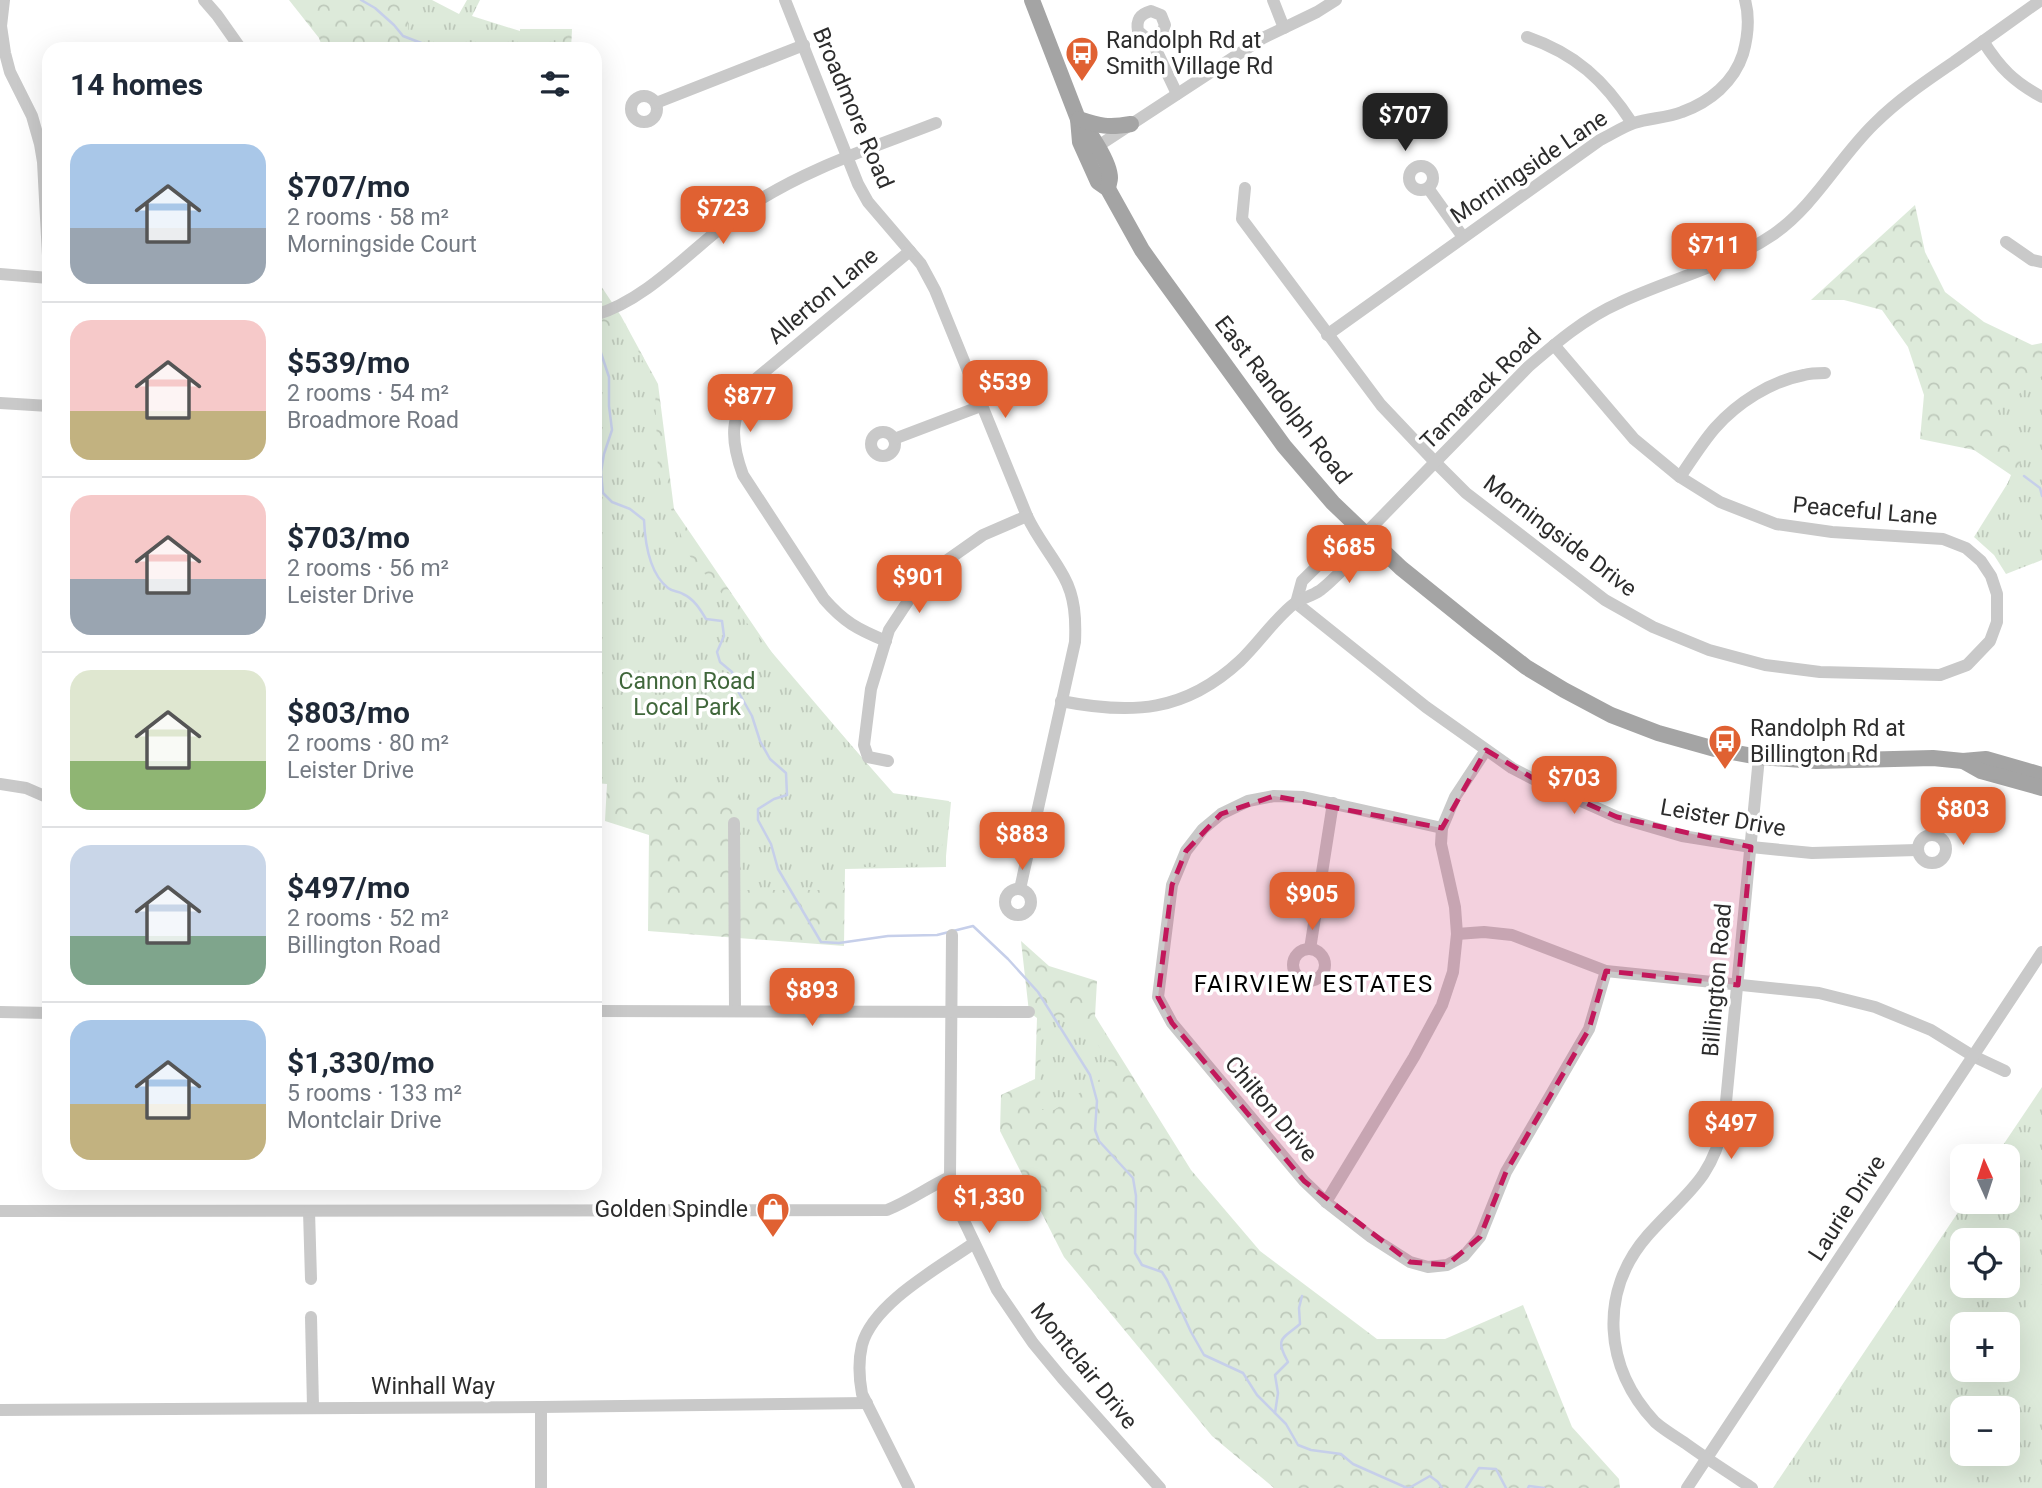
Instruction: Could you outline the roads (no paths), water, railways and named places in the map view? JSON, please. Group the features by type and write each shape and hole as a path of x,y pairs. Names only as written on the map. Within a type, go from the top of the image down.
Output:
{"main road":[{"name":"East Randolph Road","path":"1032,0 1078,119 1080,142 1098,183 1108,189 1142,250 1284,446 1333,503 1401,568 1526,667 1611,715 1715,750 1759,757 1816,761 1986,759 2042,775"},
{"name":"East Randolph Road","path":"1078,119 1094,137 1098,146 1110,176 1108,189"},
{"path":"1078,119 1111,128 1130,124"},
{"name":"East Randolph Road","path":"1963,761 1982,771 2042,788"}],"street":[{"path":"4,0 2,53 32,117 42,156"},
{"path":"204,0 236,42"},
{"name":"Broadmore Road","path":"785,0 858,184 868,202 921,264 935,290 1034,533 1065,578 1074,605 1075,642 1020,889"},
{"path":"1273,0 1284,28"},
{"path":"1098,146 1263,38 1336,0"},
{"name":"Morningside Lane","path":"1327,335 1600,140 1632,123 1681,113 1708,100 1726,85 1740,64 1748,36 1748,9 1745,0"},
{"name":"Tamarack Road","path":"1296,603 1302,581 1346,537 1365,534 1381,520 1528,367 1554,345 1618,303 1735,257 1775,233 1806,205 1849,150 1875,123 1910,93 2040,0"},
{"path":"1527,37 1548,44 1591,72 1616,99 1632,123"},
{"path":"1151,39 1177,93"},
{"path":"1983,41 1993,58 2020,85 2042,97"},
{"path":"656,103 804,45"},
{"path":"602,313 650,287 747,208 788,184 936,123"},
{"name":"Morningside Drive","path":"1245,188 1242,219 1381,405 1466,493 1605,600 1653,627 1710,650 1765,665 1820,672 1940,675 1967,665 1990,640"},
{"path":"1428,188 1463,237"},
{"path":"2006,242 2032,260 2042,262"},
{"name":"Allerton Lane","path":"886,641 859,630 839,617 824,599 743,475 736,457 733,429 740,402 752,382 910,251"},
{"path":"0,274 42,276"},
{"name":"Peaceful Lane","path":"1554,345 1634,439 1679,477 1720,502 1776,524 1832,532 1943,539 1966,548 1981,561 1991,576 1997,594 1997,622 1990,640"},
{"path":"1679,477 1716,427 1742,403 1787,380 1804,374 1825,373"},
{"path":"0,403 42,405"},
{"path":"894,439 981,406"},
{"path":"888,761 868,757 864,745 871,689 889,630 912,595 939,566 983,535 1027,516"},
{"name":"Tamarack Road","path":"1061,701 1096,708 1150,708 1178,700 1214,682 1232,668 1296,603 1319,592 1362,549 1365,534"},
{"name":"Leister Drive","path":"1296,603 1426,707 1512,768 1617,817 1682,836 1751,847 1812,853 1917,850"},
{"path":"1326,1202 1414,1057 1442,1005 1453,972 1457,934 1455,907 1441,844 1442,828 1455,797 1486,750"},
{"name":"Billington Road","path":"1752,1488 1657,1424 1633,1395 1620,1368 1614,1313 1617,1295 1630,1260 1647,1236 1699,1182 1713,1161 1724,1123 1759,757"},
{"path":"0,784 26,788 42,796"},
{"name":"Chilton Drive","path":"1442,828 1303,797 1275,796 1248,801 1221,814 1203,829 1186,851 1171,885 1158,997 1172,1023 1304,1181 1326,1202 1371,1237 1410,1262 1428,1267 1447,1265 1464,1256 1480,1237 1506,1172 1589,1029 1606,971"},
{"path":"1310,949 1333,803"},
{"path":"734,823 734,1011"},
{"path":"1457,934 1484,932 1512,935 1606,971 1819,993 1875,1007 1931,1030 1973,1056 2005,1071"},
{"name":"Montclair Drive","path":"952,934 950,1177 954,1200 997,1290 1033,1343 1160,1488"},
{"name":"Laurie Drive","path":"1687,1488 2042,952"},
{"path":"602,1011 1029,1012"},
{"path":"0,1012 42,1013"},
{"path":"0,1211 887,1210 907,1202 950,1177"},
{"path":"309,1211 311,1279"},
{"path":"909,1488 862,1394 860,1362 863,1343 878,1314 900,1295 974,1243"},
{"path":"311,1317 313,1407"},
{"name":"Winhall Way","path":"0,1410 541,1408 867,1403"},
{"path":"541,1408 541,1488"}],"waterway":[{"path":"361,0 375,8 403,36 419,42"},
{"path":"602,356 609,377 612,430 602,466"},
{"path":"2024,476 2040,488 2042,496"},
{"path":"602,482 603,493 612,502 630,509 644,520 649,557 662,582 690,599 706,619 722,621 724,636 717,652 720,662 732,672 770,759 786,773 787,795 758,809 758,820 771,844 778,869 821,942 937,935 973,926 1038,992 1090,1075 1097,1101 1095,1130 1099,1141 1133,1178 1136,1196 1135,1253 1142,1265 1162,1272 1204,1355 1243,1373 1257,1395 1286,1424 1298,1445 1311,1450 1341,1454 1353,1464 1407,1488"},
{"path":"1275,1413 1278,1393 1275,1375 1288,1362 1281,1343 1282,1339 1300,1324 1299,1308 1302,1296"},
{"path":"1466,1488 1479,1468 1496,1469 1506,1488"},
{"path":"1409,1488 1430,1476 1442,1488"},
{"path":"1528,1488 1544,1488"}],"place":[{"name":"Randolph Rd at Smith Village Rd","path":"1082,83"},
{"name":"Randolph Rd at Billington Rd","path":"1725,771"},
{"name":"Golden Spindle","path":"773,1239"}],"district":[{"name":"FAIRVIEW ESTATES","path":"1314,984"}],"park label":[{"name":"Cannon Road Local Park","path":"687,694"}]}
